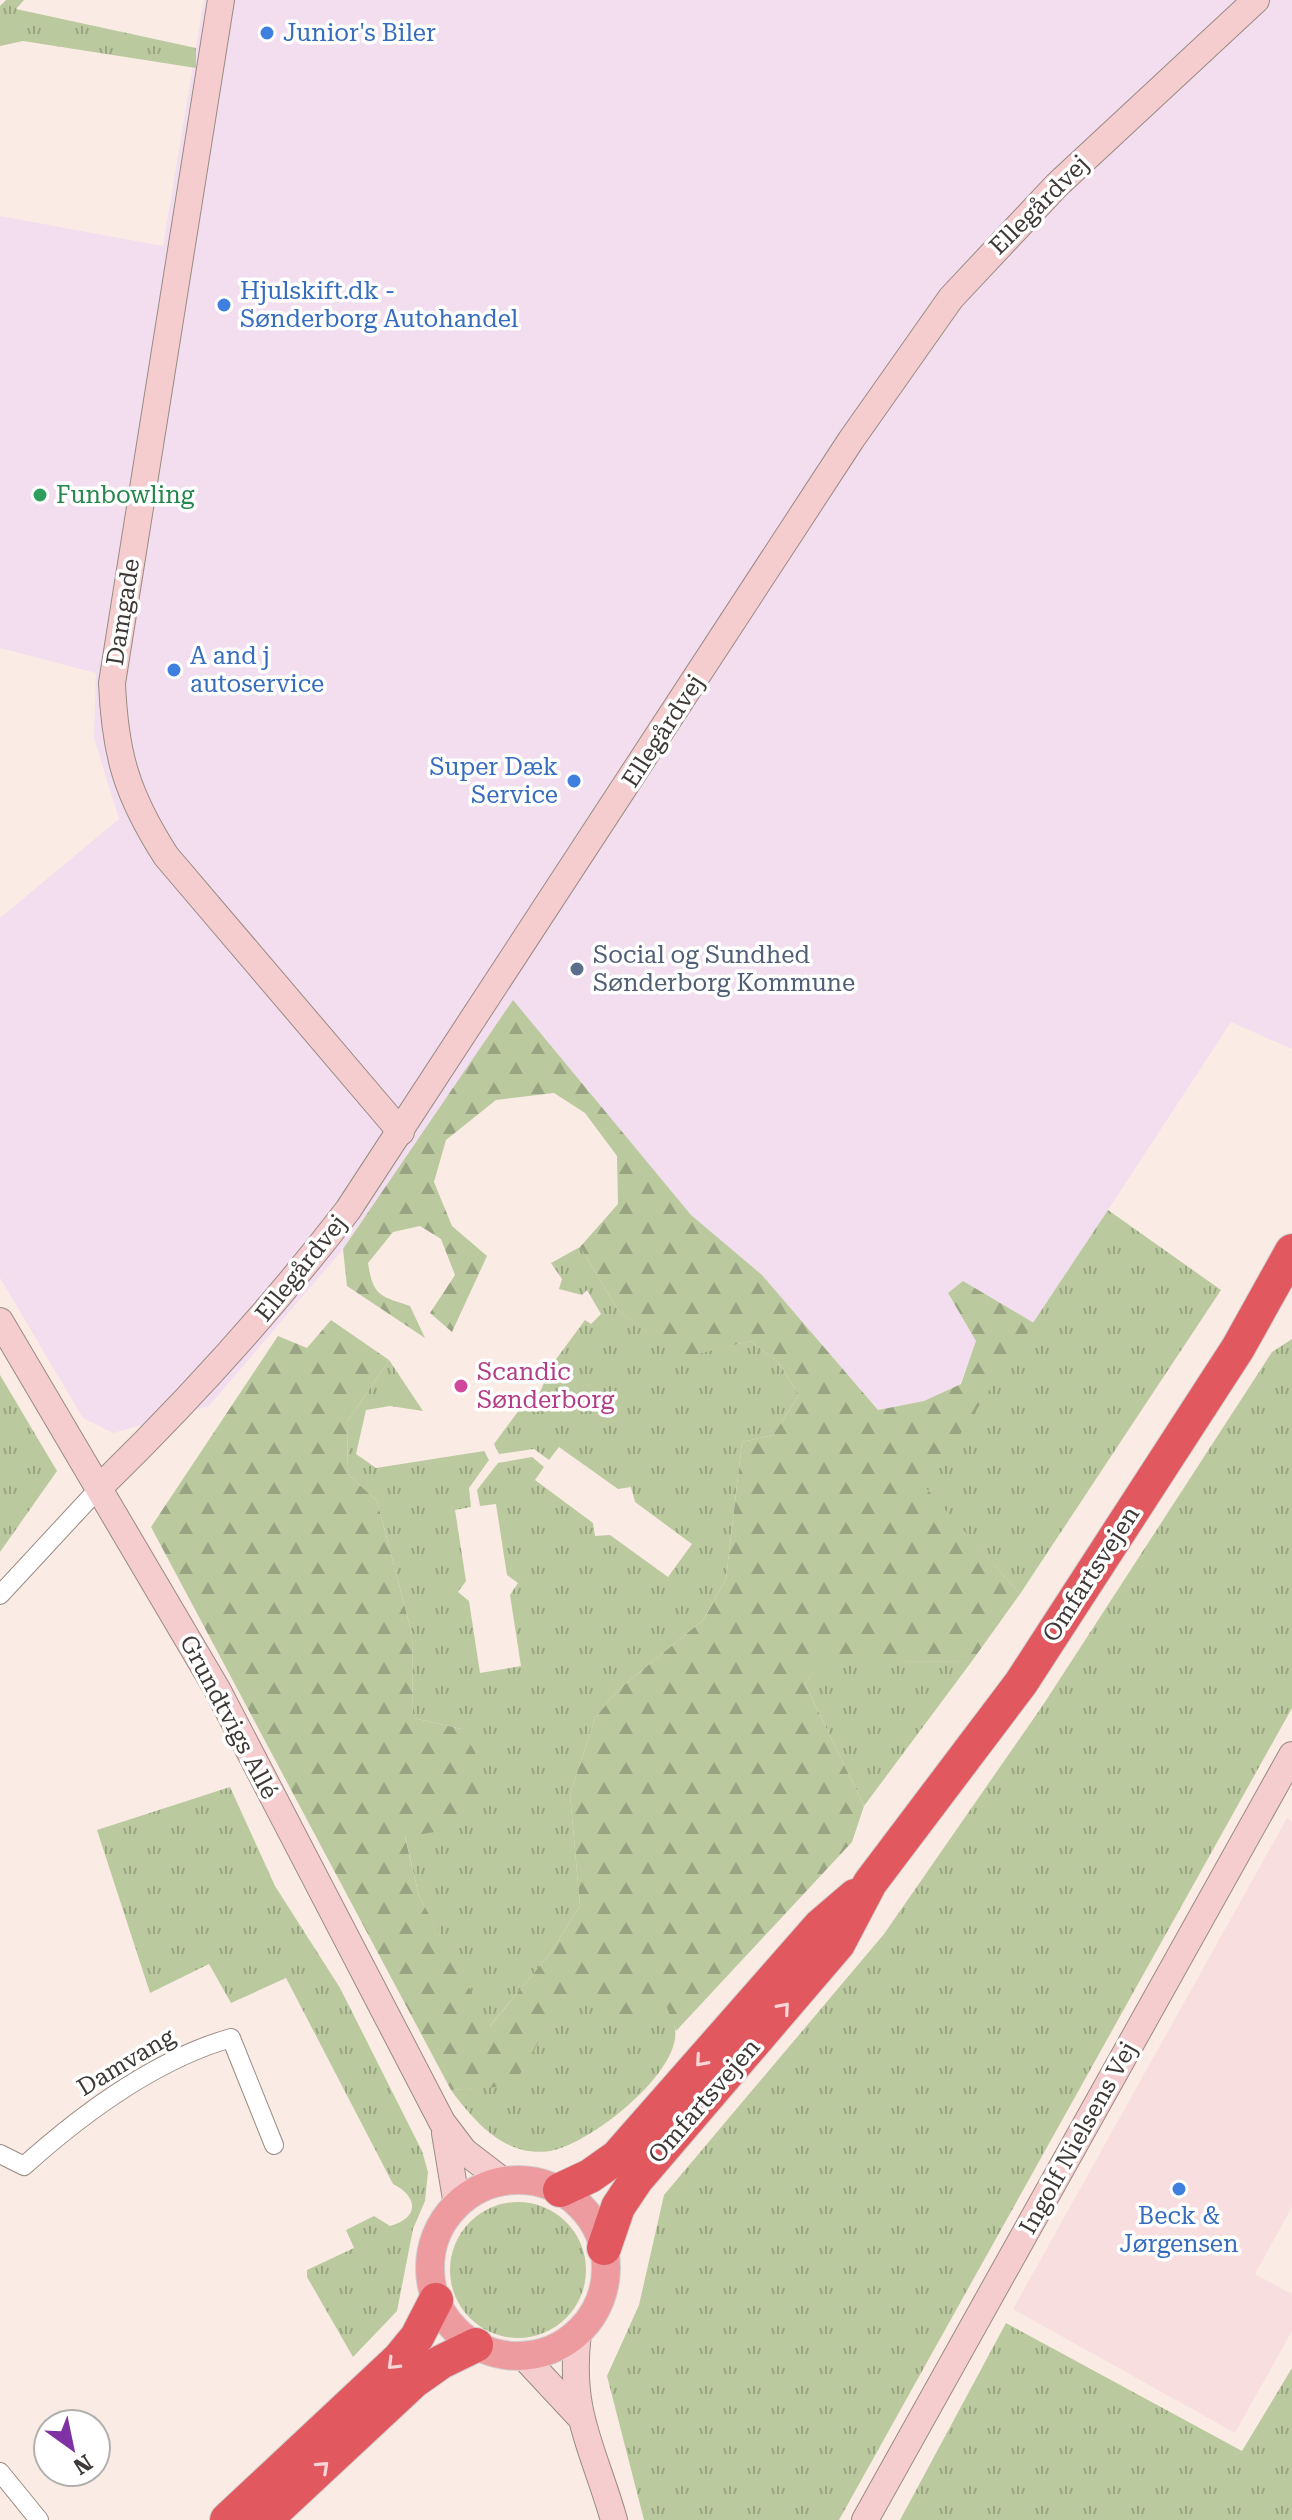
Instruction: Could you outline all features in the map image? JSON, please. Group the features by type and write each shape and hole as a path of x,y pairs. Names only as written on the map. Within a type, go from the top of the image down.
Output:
{"highway":[{"name":"Omfartsvejen","path":"604,2248 618,2207 636,2180 838,1944 870,1883 1021,1683 1238,1348 1292,1251"},
{"name":"Omfartsvejen","path":"560,2190 590,2176 617,2157 820,1926 870,1883"},
{"path":"227,2520 399,2359 417,2337 436,2300"},
{"path":"265,2520 414,2381 441,2362 476,2345"}],"main road":[{"path":"503,2181 538,2182 560,2190 593,2220 604,2248 605,2287 595,2312 578,2333 558,2347 523,2356 507,2356 476,2345 452,2326 436,2300 431,2257 440,2229 457,2205 480,2189 503,2181"}],"street":[{"name":"Damgade","path":"221,0 112,683 114,730 122,766 138,812 166,856 401,1132"},
{"name":"Ellegårdvej","path":"100,1487 182,1407 298,1275 401,1132 851,440 951,298 1057,185 1256,0"},
{"name":"Grundtvigs Allé","path":"0,1321 217,1689 442,2122 464,2151 503,2181"},
{"path":"0,1595 100,1487"},
{"name":"Ingolf Nielsens Vej","path":"865,2520 1292,1755"},
{"name":"Damvang","path":"0,2154 24,2166 70,2124 180,2056 231,2038 274,2145"},
{"name":"Grundtvigs Allé","path":"442,2122 457,2205"},
{"path":"578,2333 575,2361 578,2415 614,2520"},
{"path":"523,2356 578,2415"},
{"path":"0,2472 39,2520"}],"shaded area":[{"path":"204,0 1292,0 1292,1049 1231,1022 1034,1323 963,1281 948,1294 977,1341 960,1384 924,1401 878,1410 762,1275 691,1215 513,1001 343,1249 209,1406 113,1433 83,1418 0,1278 0,918 119,819 94,738 96,673 0,648 0,216 163,246"},
{"path":"1287,1818 1292,1821 1292,2207 1255,2274 1292,2294 1292,2331 1235,2433 1013,2309"}],"green space":[{"path":"6,0 24,0 16,9 196,48 196,68 23,41 0,46 0,6"},
{"path":"513,1000 691,1215 762,1275 878,1410 924,1401 961,1384 976,1341 948,1293 963,1281 1034,1323 925,1487 1020,1594 972,1661 821,1663 805,1684 864,1806 852,1842 676,2031 662,1995 621,2031 575,1980 513,2086 451,2090 151,1527 278,1336 307,1348 331,1320 389,1360 347,1422 348,1474 377,1501 412,1634 413,1718 462,1729 486,1779 482,1799 464,1827 405,1837 419,1896 490,2026 549,1955 580,1906 570,1794 595,1718 618,1690 703,1620 726,1579 742,1442 773,1435 799,1395 779,1363 751,1341 680,1358 618,1310 580,1247 618,1204 617,1156 585,1113 554,1093 496,1100 446,1140 434,1182 452,1226 487,1256 452,1332 430,1313 455,1275 441,1239 420,1226 393,1232 368,1263 376,1288 385,1297 410,1306 425,1338 347,1286 343,1249"},
{"path":"1108,1210 1221,1290 1020,1594 924,1487"},
{"path":"580,1247 618,1310 680,1357 751,1341 779,1363 799,1395 773,1435 742,1442 726,1579 703,1620 618,1690 595,1718 570,1794 580,1906 549,1955 489,2027 419,1896 405,1836 462,1729 413,1718 412,1634 377,1501 348,1474 347,1422 389,1360 423,1411 390,1406 366,1410 356,1454 376,1468 484,1451 489,1460 469,1488 471,1507 455,1510 466,1581 458,1592 469,1601 480,1673 521,1666 510,1595 518,1583 507,1575 496,1504 480,1506 477,1490 498,1463 532,1457 544,1467 535,1480 593,1523 595,1536 610,1535 668,1577 692,1544 635,1502 631,1487 618,1489 559,1447 549,1460 534,1449 499,1454 494,1444 528,1398 538,1397 551,1366 585,1320 591,1324 601,1314 587,1290 582,1295 559,1289 562,1279 551,1263"},
{"path":"1292,1339 1292,1708 839,2520 644,2520 607,2376 639,2305 664,2195 884,1934 1043,1705 1272,1352"},
{"path":"0,1375 57,1471 0,1552"},
{"path":"972,1661 864,1806 805,1684 821,1662"},
{"path":"230,1787 275,1886 340,1988 422,2151 428,2172 425,2201 413,2229 397,2311 353,2357 307,2277 307,2270 354,2248 346,2230 374,2216 390,2226 400,2222 411,2213 411,2201 402,2189 393,2184 286,1978 231,2003 209,1964 150,1993 97,1830"},
{"path":"575,1979 662,1994 675,2029 673,2046 649,2085 609,2121 567,2146 534,2152 519,2149 492,2135 451,2090 513,2085"},
{"path":"518,2202 544,2207 566,2222 581,2244 586,2270 581,2296 566,2318 544,2333 518,2338 492,2333 470,2318 455,2296 450,2270 455,2244 470,2222 492,2207"},
{"path":"1006,2323 1242,2451 1292,2368 1292,2520 900,2520"}],"place":[{"name":"Junior's Biler","path":"267,33"},
{"name":"Hjulskift.dk - Sønderborg Autohandel","path":"224,305"},
{"name":"Funbowling","path":"40,495"},
{"name":"A and j autoservice","path":"174,670"},
{"name":"Super Dæk Service","path":"574,781"},
{"name":"Social og Sundhed Sønderborg Kommune","path":"577,969"},
{"name":"Scandic Sønderborg","path":"461,1386"},
{"name":"Beck & Jørgensen","path":"1179,2189"}]}
